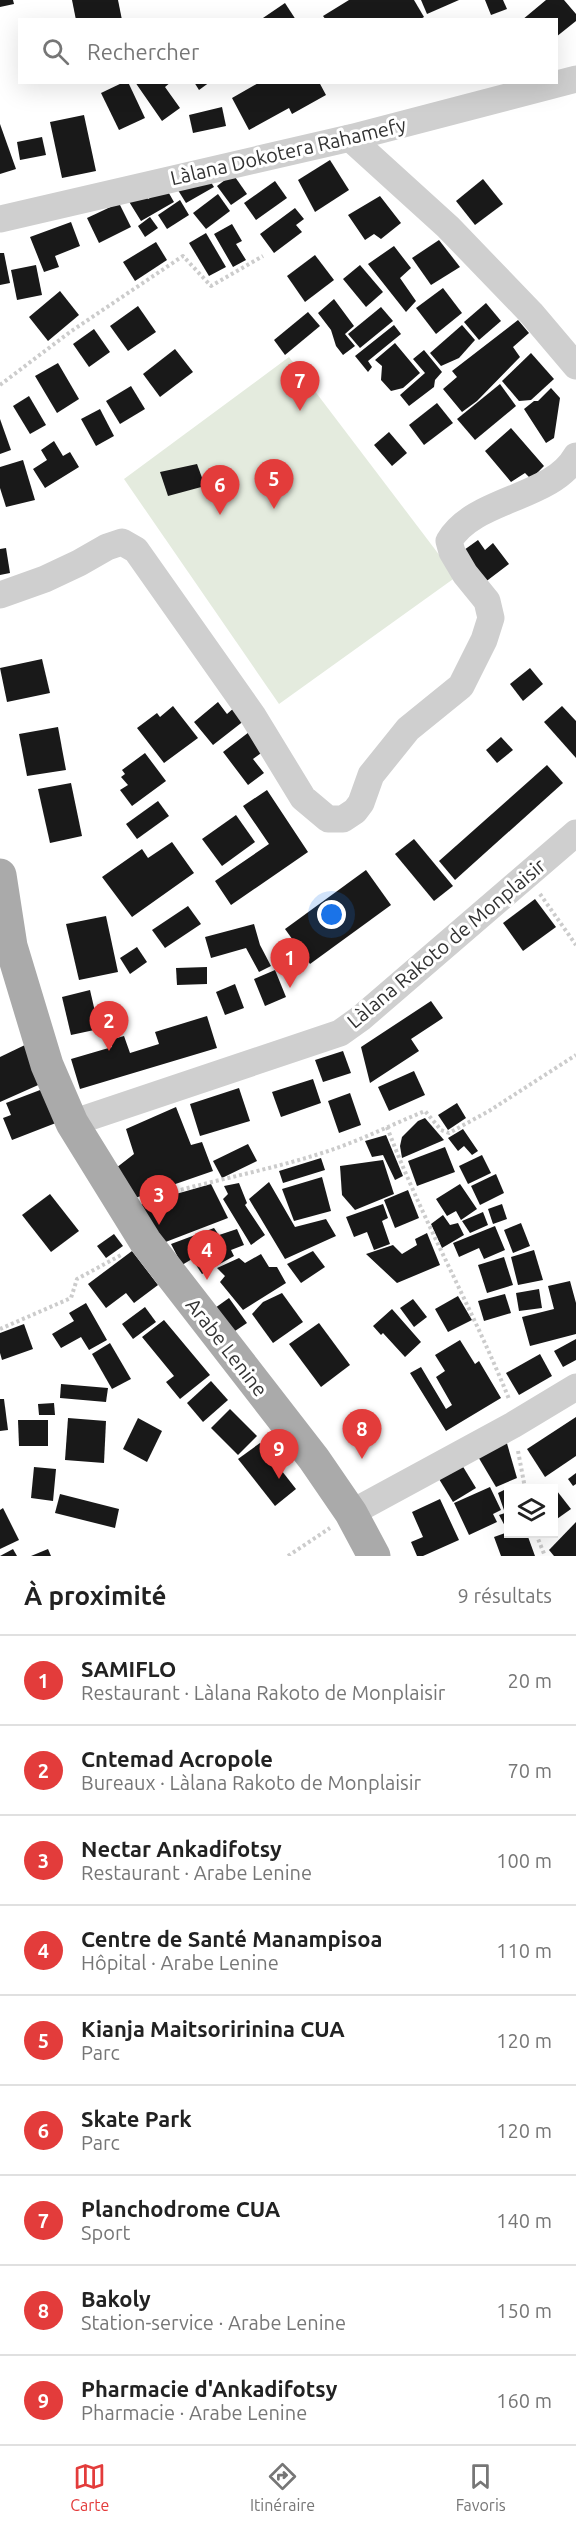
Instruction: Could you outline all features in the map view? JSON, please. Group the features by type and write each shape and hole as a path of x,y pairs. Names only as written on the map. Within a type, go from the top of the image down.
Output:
{"main road":[{"name":"Arabe Lenine","path":"0,875 11,946 47,1065 72,1123 145,1241 314,1459 351,1514 374,1556"}],"street":[{"name":"Làlana Dokotera Rahamefy","path":"558,84 576,79"},
{"name":"Làlana Dokotera Rahamefy","path":"0,219 350,138 557,84"},
{"path":"350,138 448,227 531,313 576,366"},
{"path":"0,595 71,567 107,547 122,542 136,550 253,716 303,798 328,819 343,819 355,811 361,803 371,775 408,729 461,686 484,640 491,618 487,601 465,574 452,552 449,541 456,529 469,520 551,480 572,463 576,456"},
{"name":"Làlana Rakoto de Monplaisir","path":"72,1123 340,1033 361,1018 576,833"},
{"path":"351,1514 513,1425 576,1387"}],"path":[{"path":"0,385 70,332 183,256 211,286 263,256"},
{"path":"527,876 576,945"},
{"path":"124,1208 186,1188 242,1176 324,1153 425,1112 441,1130 448,1133 489,1111 576,1055"},
{"path":"387,1127 407,1179 436,1243 486,1341 509,1400 524,1484"},
{"path":"0,1329 71,1298 77,1280 145,1241"},
{"path":"288,1556 351,1514"},
{"path":"538,1538 544,1556"}],"shaded area":[{"path":"289,357 456,577 279,704 124,479"}],"building":[{"path":"0,0 13,0 14,4 0,7"},
{"path":"72,0 118,0 122,18 76,18"},
{"path":"349,0 414,0 424,17 324,18 323,16"},
{"path":"421,0 459,0 427,14"},
{"path":"485,0 503,0 507,9 491,15"},
{"path":"546,0 564,0 576,14 576,21 558,35 558,18 524,18"},
{"path":"285,3 295,18 263,18"},
{"path":"120,84 129,84 145,118 119,130 101,93"},
{"path":"136,84 169,84 165,87 180,108 162,121"},
{"path":"195,84 207,84 199,90"},
{"path":"256,84 320,84 326,95 292,114 289,108 249,130 232,98"},
{"path":"222,107 226,126 193,133 189,115"},
{"path":"84,115 96,171 62,178 50,122"},
{"path":"0,124 16,169 0,174"},
{"path":"42,137 46,155 20,160 17,142"},
{"path":"330,160 349,190 315,212 298,180"},
{"path":"233,174 247,194 231,205 217,186"},
{"path":"207,176 214,187 186,203 176,187"},
{"path":"483,179 503,204 475,225 456,201"},
{"path":"275,181 287,198 256,220 244,203"},
{"path":"166,188 174,202 141,221 128,200 143,191 148,199"},
{"path":"218,194 230,211 206,229 193,213"},
{"path":"380,196 401,223 381,239 374,234 365,240 348,215"},
{"path":"180,200 189,215 167,229 158,215"},
{"path":"119,203 131,227 99,243 87,218"},
{"path":"295,208 304,219 296,225 302,232 274,253 260,234"},
{"path":"150,217 158,228 145,237 138,226"},
{"path":"71,222 80,246 55,256 59,267 44,272 30,237"},
{"path":"232,224 242,241 236,244 246,260 233,267 214,234"},
{"path":"206,233 226,267 209,276 189,243"},
{"path":"439,240 460,267 431,285 412,258"},
{"path":"156,242 167,260 135,281 123,262"},
{"path":"394,246 411,268 400,278 416,301 406,312 368,264"},
{"path":"0,253 4,253 10,283 0,285"},
{"path":"315,255 334,280 305,302 287,276"},
{"path":"36,265 42,295 17,300 11,270"},
{"path":"360,265 383,292 366,307 343,279"},
{"path":"443,288 462,313 436,334 416,308"},
{"path":"60,291 79,315 48,341 29,317"},
{"path":"334,299 354,326 345,334 355,346 343,355 336,346 331,330 318,313"},
{"path":"486,303 501,321 479,340 464,322"},
{"path":"138,306 156,332 128,351 110,326"},
{"path":"381,307 393,321 360,348 348,334"},
{"path":"308,312 320,326 285,355 274,340"},
{"path":"518,320 529,333 513,347 520,357 477,401 462,412 443,389 457,377 452,371"},
{"path":"394,325 401,334 368,361 372,367 368,372 355,356"},
{"path":"462,325 475,340 459,358 441,366 430,353"},
{"path":"94,329 110,352 89,367 73,344"},
{"path":"395,343 420,373 403,388 391,391 381,380 382,366 375,360"},
{"path":"175,349 193,372 160,397 143,374"},
{"path":"424,350 442,372 435,380 434,387 409,406 400,395 425,373 413,359"},
{"path":"531,353 554,379 531,400 519,401 502,381"},
{"path":"58,363 79,399 57,413 35,376"},
{"path":"500,384 516,406 475,440 457,419"},
{"path":"131,386 145,409 120,424 106,401"},
{"path":"551,388 560,398 554,438 546,443 524,409 534,401 538,401"},
{"path":"29,396 46,425 30,434 13,406"},
{"path":"437,403 453,423 424,445 409,425"},
{"path":"100,409 114,436 96,446 81,419"},
{"path":"0,419 11,450 0,454"},
{"path":"511,428 544,466 531,479 525,473 511,482 485,451"},
{"path":"389,432 407,453 392,466 374,445"},
{"path":"54,441 63,456 70,452 79,467 45,488 33,469 47,460 41,450"},
{"path":"23,460 35,500 6,507 0,488 0,467"},
{"path":"197,464 205,486 168,496 160,472"},
{"path":"478,540 485,550 493,543 509,564 484,583 464,550"},
{"path":"6,548 10,573 0,575 0,549"},
{"path":"42,659 50,693 7,702 0,668"},
{"path":"530,668 543,684 523,701 510,684"},
{"path":"218,702 227,714 235,707 245,720 213,745 194,722"},
{"path":"173,706 198,738 164,763 137,728 157,713 160,717"},
{"path":"562,706 576,721 576,758 544,722"},
{"path":"58,727 66,770 27,776 19,734"},
{"path":"253,729 268,748 253,759 264,773 248,785 223,752"},
{"path":"501,737 513,750 497,763 486,750"},
{"path":"145,753 166,781 132,806 120,790 128,785 121,777 125,774 122,770"},
{"path":"547,765 563,783 455,880 439,861"},
{"path":"71,783 82,836 50,843 38,789"},
{"path":"267,790 308,852 231,905 215,881 269,844 243,806"},
{"path":"158,801 169,816 137,839 126,824"},
{"path":"236,815 255,842 222,866 202,839"},
{"path":"414,839 453,886 434,901 395,854"},
{"path":"172,842 194,873 132,917 102,877 142,849 148,858"},
{"path":"366,870 391,905 310,964 285,929"},
{"path":"535,899 556,927 523,951 503,923"},
{"path":"188,906 201,924 165,948 152,930"},
{"path":"106,916 118,972 79,980 66,924"},
{"path":"254,924 260,945 271,966 259,972 246,948 211,958 205,937"},
{"path":"137,947 147,962 130,974 120,958"},
{"path":"207,967 207,984 177,985 176,968"},
{"path":"275,970 286,997 265,1006 254,979"},
{"path":"235,984 244,1008 225,1015 216,992"},
{"path":"90,990 99,1029 71,1035 62,997"},
{"path":"431,1001 443,1018 411,1039 419,1051 370,1083 361,1047"},
{"path":"207,1016 217,1048 80,1089 71,1059 112,1047 110,1040 124,1036 130,1053 159,1044 155,1032"},
{"path":"27,1044 45,1082 0,1102 0,1057"},
{"path":"343,1051 351,1073 323,1082 315,1060"},
{"path":"414,1071 425,1095 389,1111 378,1087"},
{"path":"313,1079 321,1103 281,1117 272,1092"},
{"path":"48,1087 61,1121 12,1140 3,1118 11,1115 6,1103"},
{"path":"239,1088 250,1121 200,1136 190,1104"},
{"path":"350,1093 361,1125 339,1133 328,1101"},
{"path":"457,1103 466,1118 448,1130 438,1115"},
{"path":"176,1107 191,1145 202,1142 213,1171 135,1198 116,1168 134,1154 126,1129"},
{"path":"425,1118 444,1140 402,1158 400,1146 402,1137 418,1121"},
{"path":"463,1129 478,1151 472,1155 464,1146 458,1151 448,1138"},
{"path":"386,1135 403,1176 395,1180 383,1155 372,1157 365,1141"},
{"path":"248,1144 257,1161 222,1178 213,1161"},
{"path":"445,1147 455,1172 417,1186 408,1161"},
{"path":"482,1155 491,1173 468,1184 459,1166"},
{"path":"321,1158 325,1170 283,1183 279,1171"},
{"path":"383,1160 394,1194 355,1210 342,1195 340,1166"},
{"path":"496,1174 504,1193 480,1205 471,1186"},
{"path":"322,1177 331,1211 294,1221 282,1189"},
{"path":"269,1182 295,1227 326,1219 336,1236 285,1259 249,1199"},
{"path":"239,1183 247,1203 245,1205 265,1235 251,1245 223,1199 228,1194 224,1186"},
{"path":"211,1184 228,1218 163,1243 141,1204"},
{"path":"460,1184 477,1209 461,1220 456,1211 447,1216 436,1199"},
{"path":"408,1190 419,1218 395,1228 384,1200"},
{"path":"50,1194 79,1231 51,1252 22,1215"},
{"path":"383,1204 388,1218 382,1221 390,1244 374,1250 367,1232 354,1237 346,1217"},
{"path":"502,1204 507,1219 493,1224 488,1209"},
{"path":"483,1212 488,1225 470,1233 462,1221"},
{"path":"443,1215 450,1225 458,1223 464,1235 442,1248 431,1224"},
{"path":"521,1223 530,1246 513,1253 504,1230"},
{"path":"495,1226 505,1250 484,1259 479,1248 459,1257 453,1243"},
{"path":"214,1228 219,1235 237,1229 244,1245 231,1250 234,1256 202,1274 192,1259 182,1265 171,1244"},
{"path":"427,1233 440,1265 397,1283 366,1254 393,1245 402,1254 417,1245 415,1239"},
{"path":"114,1234 123,1246 106,1258 97,1246"},
{"path":"534,1250 543,1280 518,1285 511,1257"},
{"path":"132,1251 158,1285 134,1303 126,1293 106,1308 88,1284"},
{"path":"313,1251 325,1267 301,1283 287,1264"},
{"path":"261,1254 269,1267 277,1267 286,1283 243,1310 220,1282 225,1276 217,1268 239,1258 245,1263"},
{"path":"504,1257 513,1285 487,1293 478,1265"},
{"path":"570,1281 576,1303 576,1334 530,1346 522,1317 554,1309 548,1286"},
{"path":"539,1289 542,1308 519,1311 516,1293"},
{"path":"282,1293 303,1322 273,1343 252,1314 263,1302"},
{"path":"505,1294 511,1313 484,1321 478,1301"},
{"path":"458,1296 472,1320 448,1332 435,1309"},
{"path":"229,1298 247,1323 232,1333 215,1308"},
{"path":"413,1299 427,1317 414,1327 400,1308"},
{"path":"86,1303 107,1340 89,1350 81,1337 61,1348 52,1334 74,1321 69,1313"},
{"path":"145,1307 156,1322 133,1339 122,1324"},
{"path":"392,1309 421,1342 405,1357 383,1333 381,1335 373,1326"},
{"path":"164,1320 210,1375 180,1399 166,1382 174,1376 142,1337"},
{"path":"319,1323 350,1365 321,1387 289,1344"},
{"path":"24,1324 33,1349 2,1360 0,1333"},
{"path":"576,1339 576,1360 563,1367 554,1351"},
{"path":"460,1340 475,1364 479,1361 501,1398 446,1431 410,1373 421,1367 446,1409 452,1405 436,1377 445,1371 435,1355"},
{"path":"110,1343 131,1379 112,1389 92,1354"},
{"path":"540,1354 552,1376 519,1395 506,1373"},
{"path":"211,1381 228,1400 203,1422 187,1403"},
{"path":"61,1384 108,1388 106,1402 60,1398"},
{"path":"0,1399 4,1399 8,1430 0,1431"},
{"path":"54,1403 55,1415 39,1415 38,1404"},
{"path":"230,1409 257,1436 238,1455 211,1428"},
{"path":"576,1417 576,1456 545,1477 527,1449"},
{"path":"68,1418 106,1421 104,1463 65,1460"},
{"path":"138,1418 162,1431 147,1462 123,1449"},
{"path":"18,1420 48,1420 48,1446 19,1446"},
{"path":"506,1440 517,1478 496,1487 477,1455"},
{"path":"260,1443 296,1489 275,1506 238,1459"},
{"path":"462,1465 476,1488 453,1502 439,1479"},
{"path":"34,1467 56,1469 53,1501 31,1498"},
{"path":"576,1473 576,1484 573,1486 568,1479"},
{"path":"490,1487 501,1510 493,1514 497,1522 469,1535 454,1503"},
{"path":"504,1490 504,1510 498,1493"},
{"path":"558,1492 571,1509 558,1518"},
{"path":"60,1494 119,1509 115,1528 55,1513"},
{"path":"440,1499 459,1540 423,1556 417,1556 411,1542 423,1537 412,1512"},
{"path":"3,1508 19,1540 0,1549 0,1510"},
{"path":"504,1513 504,1524 499,1515"},
{"path":"576,1522 576,1556 554,1556 549,1550"},
{"path":"504,1533 504,1538 528,1538 535,1556 501,1556 494,1537"},
{"path":"13,1549 17,1556 0,1556"},
{"path":"48,1549 51,1556 31,1556"}],"place":[{"name":"Planchodrome CUA","path":"300,411"},
{"name":"Kianja Maitsoririnina CUA","path":"274,509"},
{"name":"Skate Park","path":"220,515"},
{"name":"SAMIFLO","path":"290,988"},
{"name":"Cntemad Acropole","path":"109,1051"},
{"name":"Nectar Ankadifotsy","path":"159,1225"},
{"name":"Centre de Santé Manampisoa","path":"207,1280"},
{"name":"Bakoly","path":"362,1459"},
{"name":"Pharmacie d'Ankadifotsy","path":"279,1479"}]}
